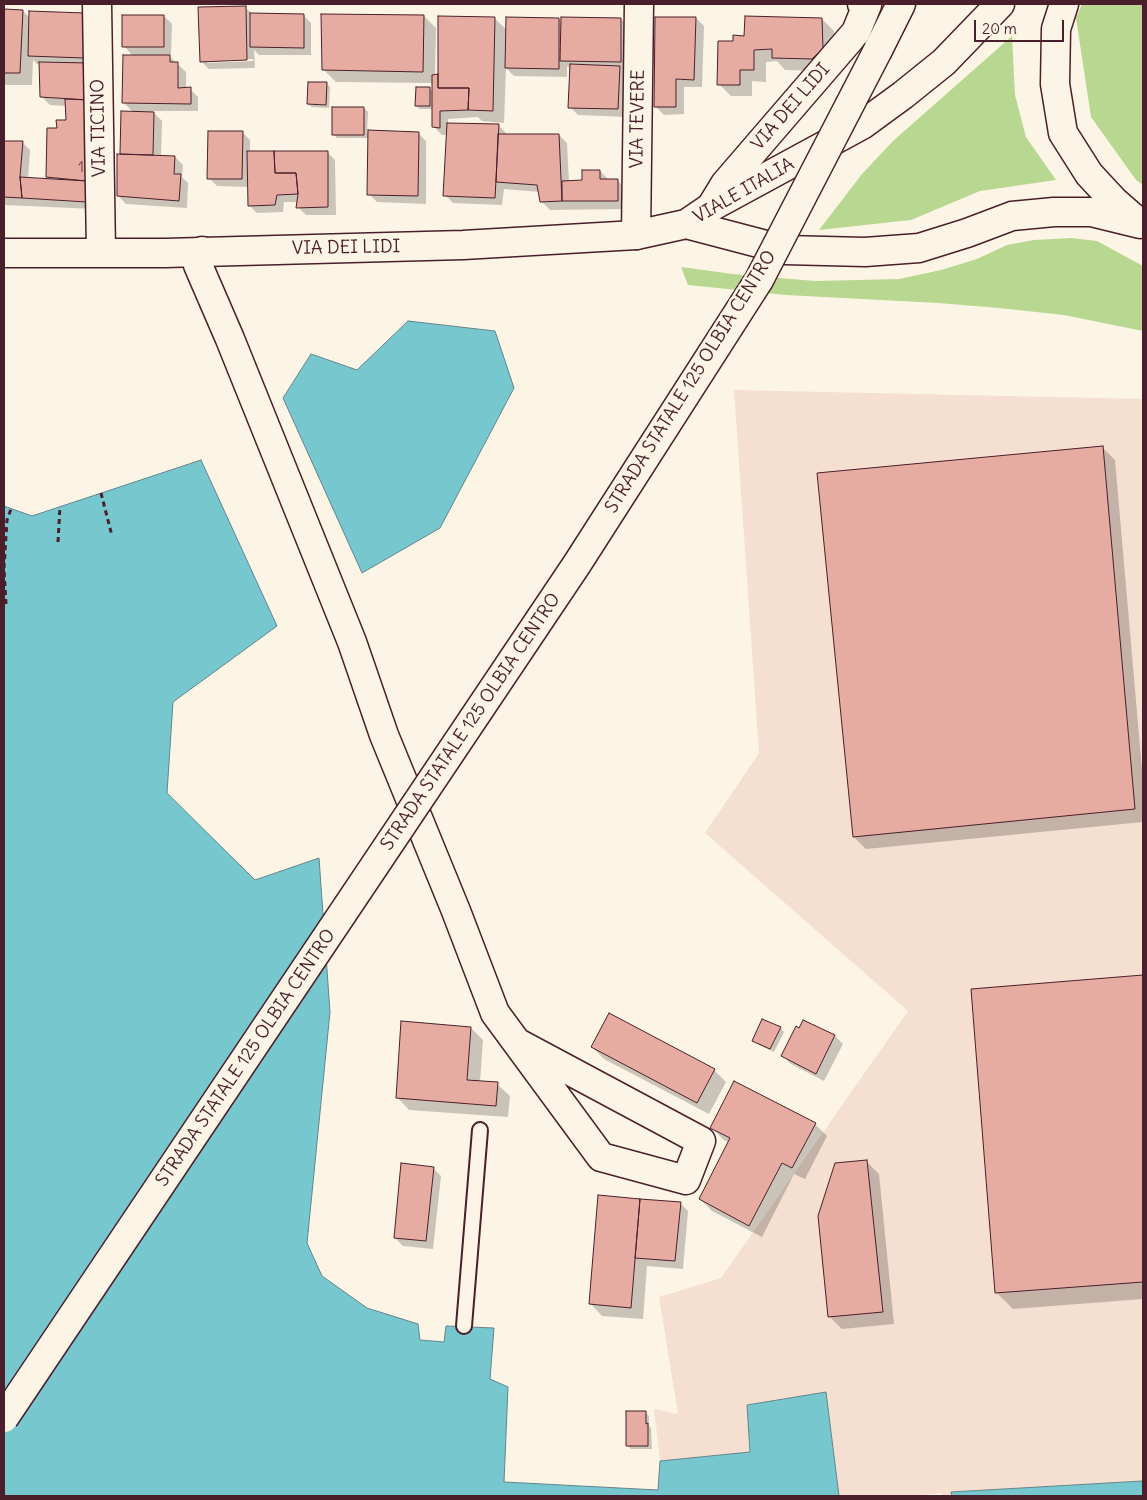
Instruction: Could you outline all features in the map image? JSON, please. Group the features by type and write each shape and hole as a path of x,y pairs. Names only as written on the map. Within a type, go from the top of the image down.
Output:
{"main road":[{"name":"VIA TICINO","path":"97,4 101,252"},
{"name":"VIA TEVERE","path":"636,235 639,4"},
{"name":"VIA DEI LIDI","path":"711,207 725,184 856,32 864,4"},
{"name":"STRADA STATALE 125 OLBIA CENTRO","path":"4,1418 577,564 749,296 764,271 901,4"},
{"name":"VIALE ITALIA","path":"686,224 711,207 862,125 944,62 1000,4"},
{"path":"1064,4 1056,29 1055,84 1063,133 1089,174 1114,201 1142,225"},
{"name":"VIALE ITALIA","path":"686,224 785,250 866,252 919,248 968,233 1012,216 1054,212 1091,212 1142,225"},
{"name":"VIA DEI LIDI","path":"4,253 463,245 636,235 686,224"},
{"path":"202,251 198,265 230,339 352,642 384,735 456,910 495,1013 601,1157 686,1180 701,1142 518,1043"}],"lane":[{"path":"464,1326 480,1130"}],"path":[{"path":"101,493 112,536"},
{"path":"58,542 60,506"},
{"path":"6,604 4,568 7,520 12,509"}],"shaded area":[{"path":"734,390 1143,399 1143,1481 952,1492 952,1496 942,1496 941,1493 915,1496 839,1496 826,1392 747,1405 750,1452 660,1461 654,1409 678,1414 659,1297 721,1278 908,1011 705,833 759,753"}],"green space":[{"path":"1082,4 1143,4 1143,185 1136,180 1091,117 1076,18"},
{"path":"1012,36 1015,95 1026,137 1056,180 980,191 911,220 819,230 862,174 893,141"},
{"path":"1071,238 1097,241 1143,266 1143,331 1064,315 999,308 786,295 688,285 681,267 733,274 815,281 899,279 941,270 977,259 1007,245 1034,240"}],"water":[{"path":"408,321 495,331 514,388 440,528 362,573 283,398 311,354 357,370"},
{"path":"201,460 277,626 173,702 167,793 255,880 319,858 330,1012 307,1243 322,1276 367,1308 418,1324 420,1340 444,1342 446,1326 494,1328 490,1379 508,1387 504,1482 658,1490 660,1461 750,1452 747,1405 826,1392 839,1496 4,1496 4,506 32,516"},
{"path":"1143,1481 1143,1496 952,1496 951,1492"}],"building":[{"path":"246,6 247,60 200,62 198,7"},
{"path":"4,9 23,10 20,73 4,73"},
{"path":"29,11 85,13 84,58 28,56"},
{"path":"250,13 304,14 304,48 250,47"},
{"path":"321,14 424,15 423,72 322,70"},
{"path":"122,15 164,15 164,47 122,47"},
{"path":"438,16 495,17 493,111 468,110 469,88 438,88"},
{"path":"745,16 822,18 823,48 812,59 772,58 772,49 754,50 754,70 740,70 740,85 717,85 718,41 733,41 733,35 744,36"},
{"path":"506,17 559,18 559,69 505,68"},
{"path":"561,17 621,18 621,62 560,61"},
{"path":"655,17 696,17 694,80 676,79 676,107 654,107"},
{"path":"123,55 170,55 170,62 178,62 178,88 191,87 191,104 122,103"},
{"path":"39,62 89,63 89,100 40,97"},
{"path":"570,64 620,66 618,109 568,108"},
{"path":"438,74 438,88 469,88 468,110 440,111 440,128 432,127 432,75"},
{"path":"308,82 327,82 326,105 307,104"},
{"path":"416,87 430,87 430,106 415,106"},
{"path":"65,99 89,100 87,181 46,177 47,128 57,128 56,120 66,120"},
{"path":"332,107 364,107 364,135 332,135"},
{"path":"121,111 154,112 153,155 120,154"},
{"path":"447,123 499,124 495,198 443,196"},
{"path":"368,130 419,132 418,196 367,195"},
{"path":"208,131 243,131 242,179 207,179"},
{"path":"498,134 559,134 562,201 540,202 537,185 496,182"},
{"path":"4,141 23,141 20,177 22,198 4,197"},
{"path":"247,151 274,151 275,173 296,173 298,194 277,195 275,205 248,206"},
{"path":"274,151 328,151 328,207 296,208 298,194 296,173 275,173"},
{"path":"117,154 175,156 174,174 181,174 179,201 117,196"},
{"path":"582,170 600,170 600,179 618,179 618,201 562,201 562,181 582,180"},
{"path":"20,177 87,181 87,202 22,198"},
{"path":"1103,446 1135,809 853,837 817,473"},
{"path":"1143,975 1143,1282 995,1293 971,989"},
{"path":"609,1013 715,1069 697,1103 591,1047"},
{"path":"762,1019 781,1027 770,1049 752,1041"},
{"path":"803,1020 835,1035 816,1074 781,1056 796,1026 799,1028"},
{"path":"401,1021 471,1027 467,1080 498,1082 496,1106 396,1098"},
{"path":"734,1081 816,1123 792,1168 782,1163 749,1226 699,1199 730,1138 710,1128"},
{"path":"867,1160 883,1312 828,1317 818,1216 835,1163"},
{"path":"401,1163 434,1167 426,1241 394,1238"},
{"path":"598,1195 640,1199 631,1308 589,1304"},
{"path":"640,1199 681,1202 675,1261 635,1258"},
{"path":"626,1411 646,1411 648,1446 626,1446"}]}
